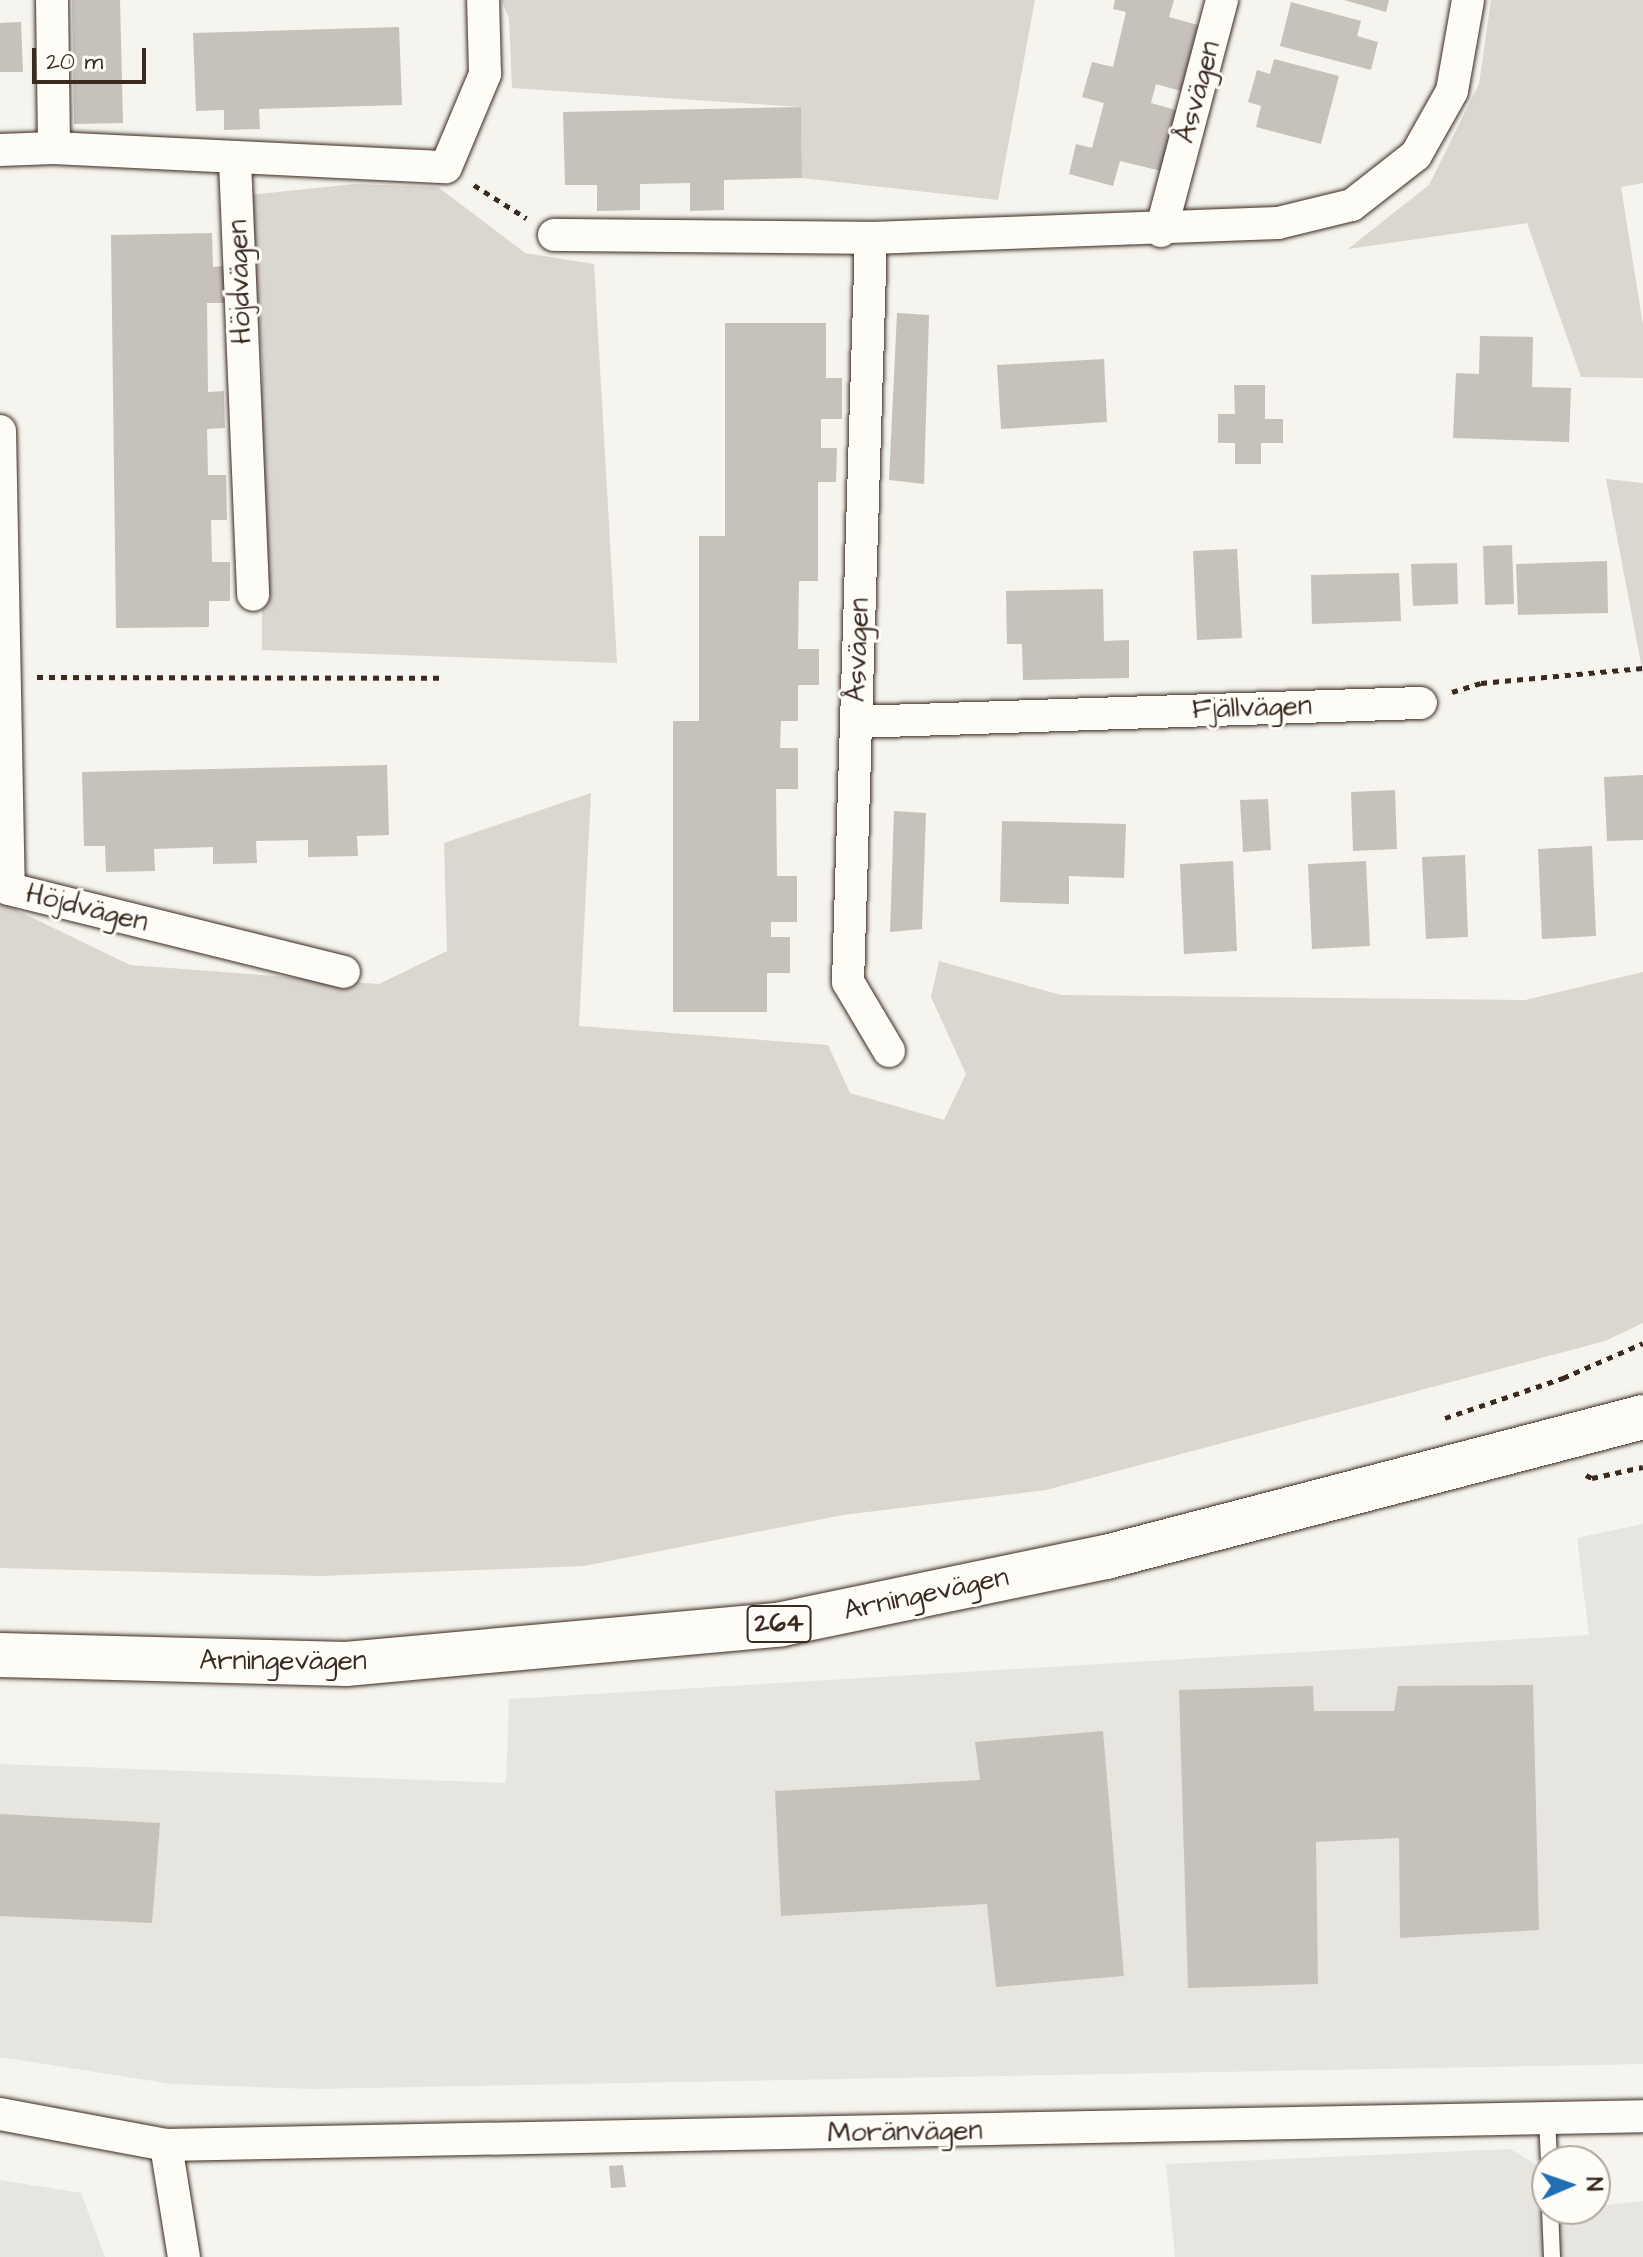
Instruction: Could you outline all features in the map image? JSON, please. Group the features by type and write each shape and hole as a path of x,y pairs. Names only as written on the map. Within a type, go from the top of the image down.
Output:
{"main road":[{"name":"Arningevägen","path":"0,1655 346,1664 782,1624 1106,1557 1643,1417"}],"street":[{"path":"52,0 54,148"},
{"path":"0,150 54,148 235,161 446,167 485,74 483,0"},
{"name":"Åsvägen","path":"1161,231 1222,0"},
{"path":"554,235 871,238 1161,231 1278,223 1352,205 1416,155 1438,117 1452,91 1468,0"},
{"name":"Höjdvägen","path":"235,161 253,595"},
{"name":"Åsvägen","path":"871,238 848,982 889,1051"},
{"name":"Höjdvägen","path":"0,431 9,889 344,972"},
{"name":"Fjällvägen","path":"856,722 1421,703"},
{"name":"Moränvägen","path":"0,2114 166,2145 1643,2116"},
{"path":"166,2145 184,2257"}],"lane":[{"path":"1547,2118 1548,2145"},
{"path":"1551,2225 1552,2257"}],"path":[{"path":"446,167 554,235"},
{"path":"3,663 440,678"},
{"path":"1421,703 1481,683 1643,668"},
{"path":"1445,1418 1563,1378 1643,1343"}],"shaded area":[{"path":"501,0 1035,0 998,200 802,178 801,107 512,88 509,18"},
{"path":"1491,0 1643,0 1643,183 1621,187 1643,325 1643,378 1581,377 1527,223 1348,249 1429,185 1479,84"},
{"path":"355,184 438,187 525,253 594,264 617,663 262,650 262,362 250,195"},
{"path":"1606,479 1643,483 1643,674"},
{"path":"591,793 579,1026 828,1045 850,1093 944,1120 966,1074 931,997 939,961 1061,995 1525,1000 1643,972 1643,1323 1605,1341 1046,1490 843,1515 584,1566 320,1576 0,1568 0,902 130,965 379,984 447,951 444,843"},
{"path":"1643,1524 1643,2064 313,2089 172,2084 0,2057 0,1764 506,1783 509,1699 1589,1635 1577,1538"},
{"path":"1510,2149 1531,2161 1531,2225 1611,2225 1611,2204 1643,2201 1643,2257 1175,2257 1166,2164"},
{"path":"0,2180 81,2193 105,2257 0,2257"}],"building":[{"path":"72,0 120,0 123,123 74,124"},
{"path":"1115,0 1174,0 1169,17 1198,25 1181,91 1156,84 1151,103 1176,110 1161,171 1120,161 1113,186 1069,174 1076,144 1092,148 1104,103 1082,97 1092,62 1113,67 1126,12 1113,9"},
{"path":"1344,0 1389,0 1386,12"},
{"path":"1291,2 1361,21 1357,36 1378,42 1371,70 1280,46"},
{"path":"21,22 23,72 0,72 0,23"},
{"path":"399,27 402,105 259,109 260,129 224,130 224,110 196,111 193,33"},
{"path":"1274,59 1339,76 1321,144 1256,127 1261,106 1248,102 1257,70 1270,74"},
{"path":"801,107 802,178 724,180 724,210 690,211 690,183 640,184 640,210 597,211 597,185 565,185 563,112"},
{"path":"212,233 213,267 224,266 225,303 207,303 208,392 224,391 225,428 207,429 208,475 226,475 227,520 211,520 212,562 230,562 230,601 209,601 209,627 116,628 111,235"},
{"path":"897,313 929,315 924,484 889,480"},
{"path":"725,323 826,323 826,378 842,378 842,419 821,419 821,448 837,448 836,482 818,482 818,581 799,581 798,649 819,649 819,685 798,685 798,721 781,721 780,748 798,748 798,789 776,789 777,876 797,876 797,922 771,922 771,937 790,937 790,973 767,973 767,1012 673,1012 673,721 699,721 699,536 725,536"},
{"path":"1480,336 1533,337 1532,387 1571,388 1569,442 1453,438 1456,373 1479,374"},
{"path":"1104,359 1107,422 1001,429 997,365"},
{"path":"1234,385 1265,385 1265,419 1283,419 1283,443 1261,443 1261,464 1235,464 1235,443 1218,443 1218,414 1235,414"},
{"path":"1512,545 1514,604 1485,605 1483,546"},
{"path":"1237,549 1242,638 1197,640 1193,551"},
{"path":"1607,561 1608,613 1518,615 1516,564"},
{"path":"1457,563 1458,604 1413,606 1411,564"},
{"path":"1399,573 1401,621 1312,624 1311,575"},
{"path":"1103,589 1104,641 1129,640 1129,678 1023,680 1022,644 1007,644 1006,591"},
{"path":"387,765 389,835 357,836 358,856 308,857 308,840 256,841 257,863 213,864 213,847 154,849 155,871 106,872 105,846 84,846 82,772"},
{"path":"1643,775 1643,840 1607,841 1604,777"},
{"path":"1395,790 1397,849 1353,851 1351,792"},
{"path":"1268,799 1271,850 1243,852 1240,800"},
{"path":"894,811 926,813 922,929 890,932"},
{"path":"1002,821 1126,824 1124,878 1069,876 1069,904 1000,902"},
{"path":"1592,846 1596,936 1542,939 1538,849"},
{"path":"1465,855 1468,937 1426,939 1422,857"},
{"path":"1233,861 1237,951 1184,954 1180,864"},
{"path":"1366,861 1370,946 1312,949 1308,864"},
{"path":"1533,1685 1539,1930 1400,1938 1399,1838 1316,1842 1318,1984 1188,1988 1179,1690 1313,1686 1314,1711 1394,1711 1398,1686"},
{"path":"1103,1731 1124,1976 996,1987 987,1904 781,1916 775,1791 980,1780 975,1742"},
{"path":"0,1814 160,1823 152,1923 0,1916"},
{"path":"623,2165 626,2187 611,2188 609,2166"}]}
